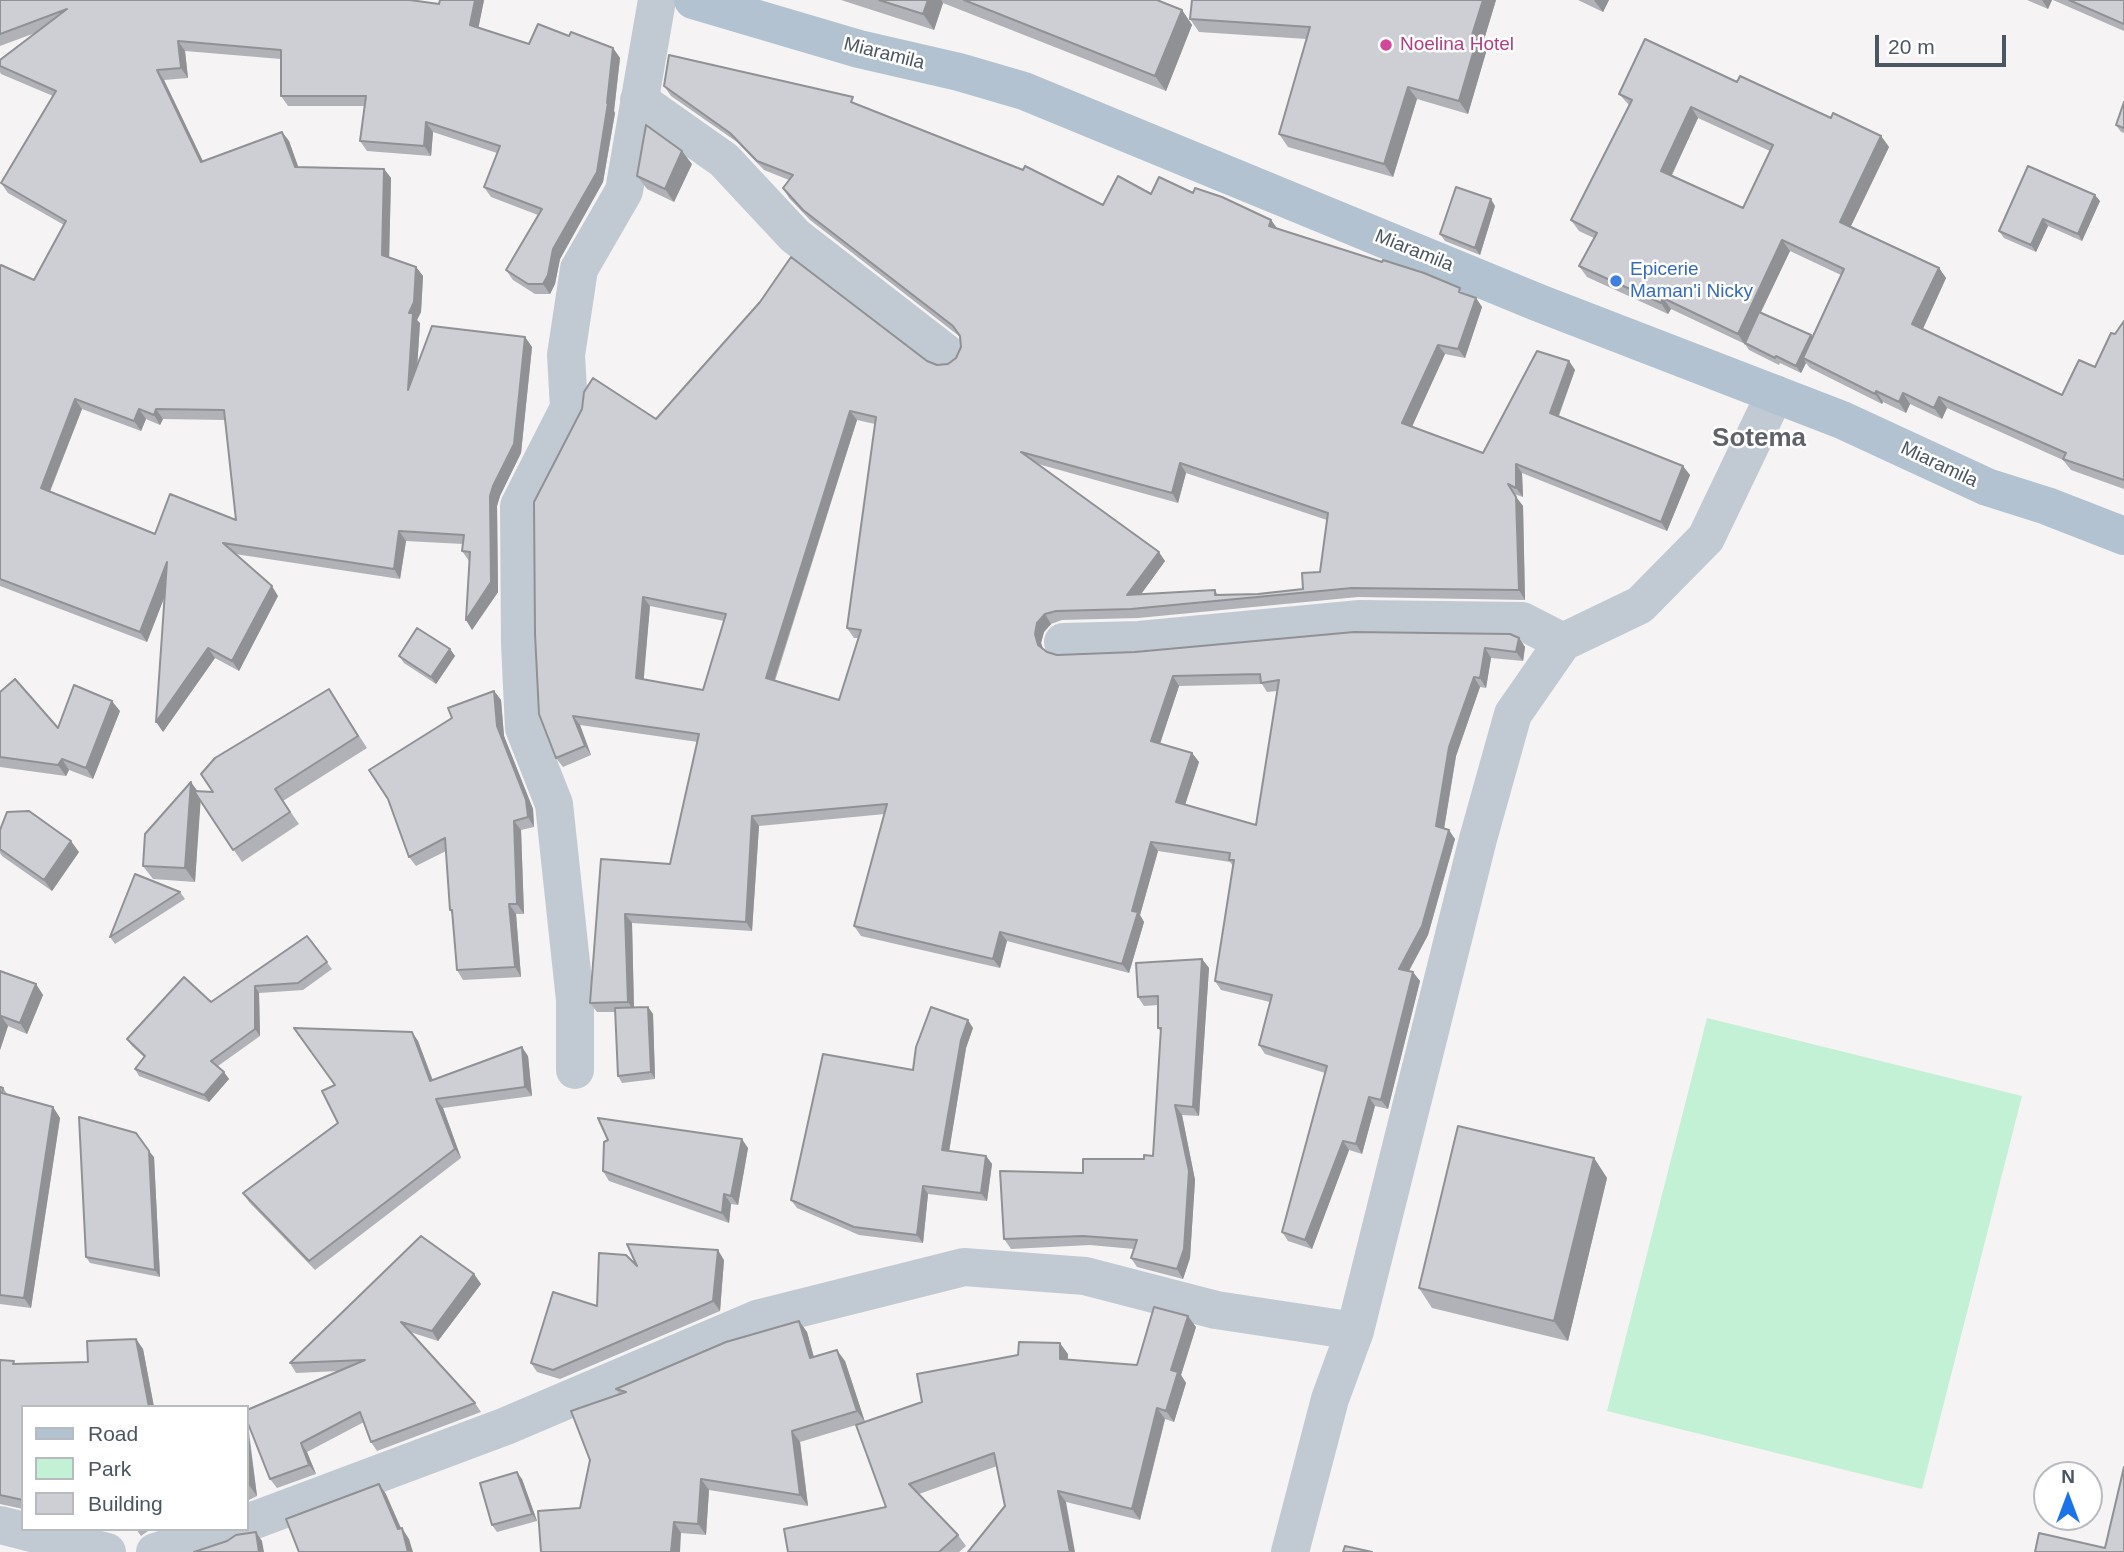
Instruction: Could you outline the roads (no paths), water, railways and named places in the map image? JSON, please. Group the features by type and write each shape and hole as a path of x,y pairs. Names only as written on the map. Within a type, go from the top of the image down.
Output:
{"main road":[{"name":"Miaramila","path":"693,0 859,49 959,72 1024,91 1539,303 1842,420 1987,488 2048,506 2124,536"}],"street":[{"path":"575,1070 575,1000 554,804 524,728 519,506 569,408 566,355 579,269 624,191 657,0"},
{"path":"639,100 724,160 795,236 946,353"},
{"path":"1290,1552 1330,1399 1355,1331 1478,839 1513,714 1563,642 1640,604 1706,538 1775,394"},
{"path":"1063,642 1139,640 1360,619 1522,621 1563,642"},
{"path":"248,1523 506,1426 757,1319 964,1267 1085,1276 1216,1310 1355,1331"},
{"path":"0,1525 21,1530"},
{"path":"24,1531 107,1552"},
{"path":"155,1552 220,1531"}],"place":[{"name":"Noelina Hotel","path":"1386,45"},
{"name":"Epicerie Maman'i Nicky","path":"1616,281"}],"district":[{"name":"Sotema","path":"1759,439"}]}
